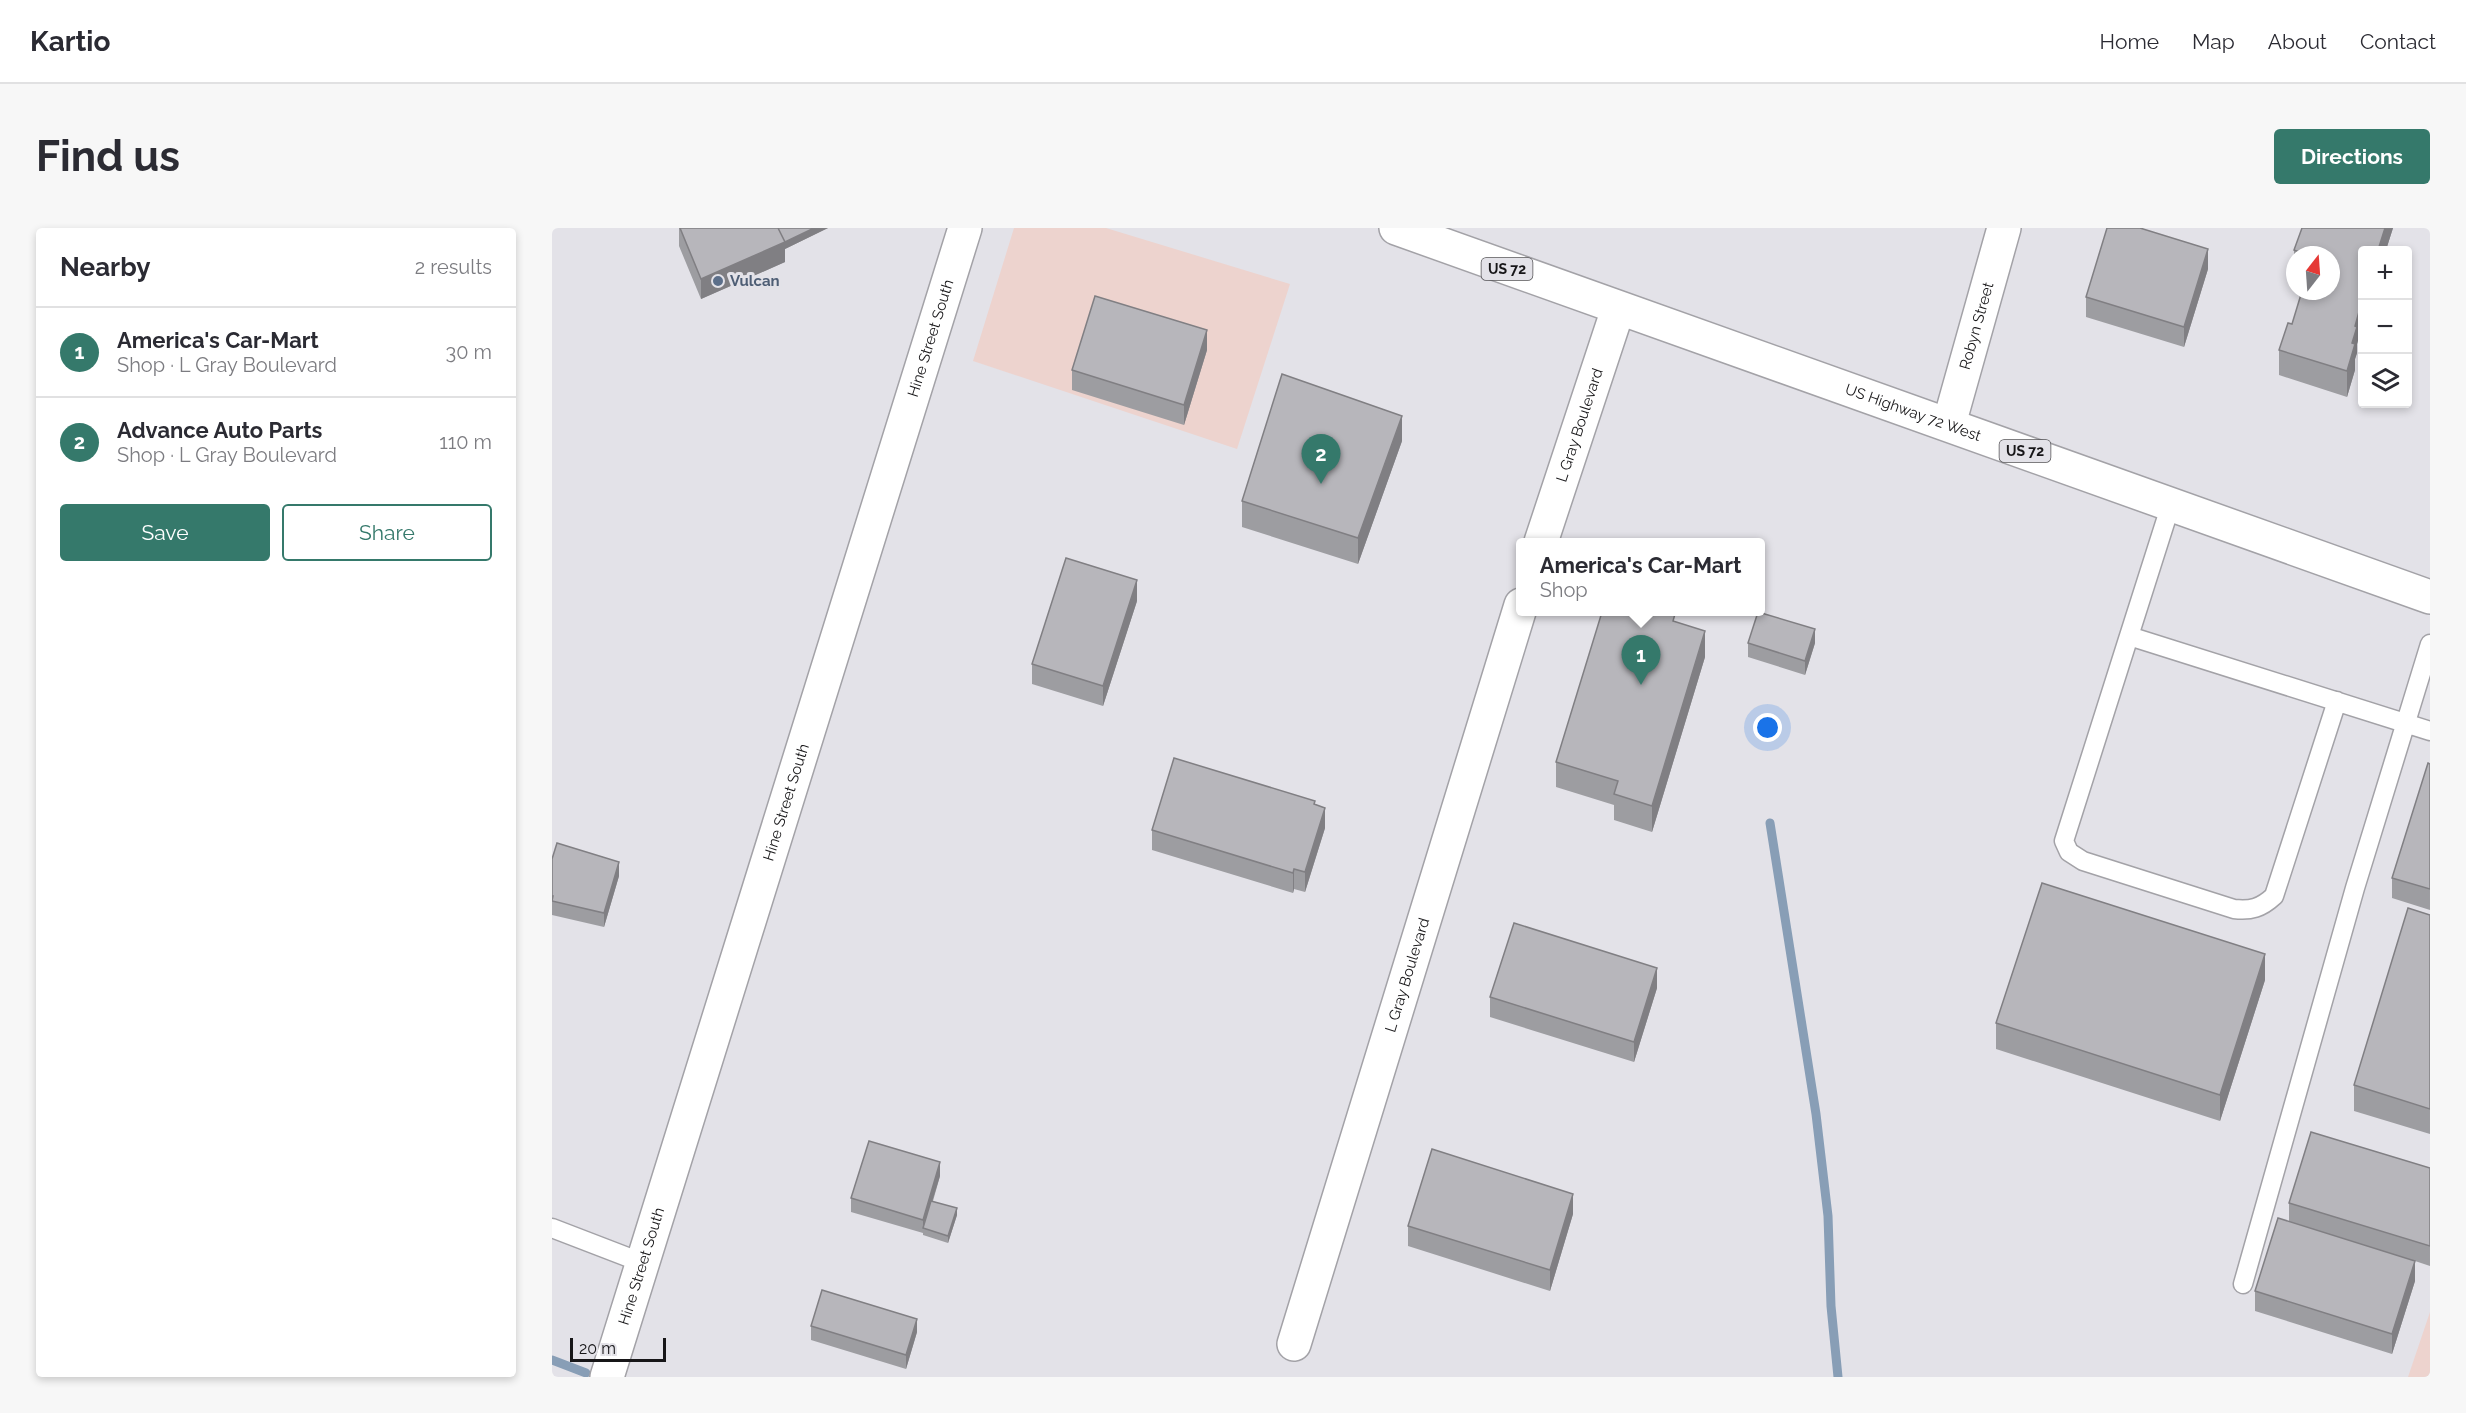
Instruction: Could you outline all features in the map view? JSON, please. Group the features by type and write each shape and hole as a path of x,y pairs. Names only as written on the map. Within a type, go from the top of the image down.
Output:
{"main road":[{"name":"Hine Street South","path":"607,1377 965,228"},
{"name":"US Highway 72 West","path":"1396,228 2430,597"},
{"name":"Robyn Street","path":"1950,424 2004,228"},
{"name":"L Gray Boulevard","path":"1543,538 1618,309"},
{"name":"L Gray Boulevard","path":"1294,1344 1518,616"}],"lane":[{"path":"2171,504 2064,840 2069,852 2083,861 2234,909 2249,910 2263,905 2274,896 2337,701"},
{"path":"2129,636 2430,731"},
{"path":"2243,1284 2355,888 2430,644"},
{"path":"552,1228 643,1263"}],"shaded area":[{"path":"1014,228 1106,228 1290,284 1237,449 973,361"},
{"path":"2430,1312 2430,1377 2408,1377"}],"building":[{"path":"680,228 778,228 785,242 701,279"},
{"path":"778,228 814,228 785,242"},
{"path":"2107,228 2140,228 2208,249 2184,327 2086,297"},
{"path":"2302,228 2385,228 2379,246 2358,246 2358,315 2355,326 2357,327 2352,343 2355,344 2347,371 2279,350 2288,323 2292,324 2299,300 2340,300 2340,246 2295,246"},
{"path":"1095,296 1207,330 1184,405 1072,370"},
{"path":"1282,374 1402,416 1358,538 1242,501"},
{"path":"1066,558 1137,580 1103,686 1032,664"},
{"path":"1765,614 1815,629 1805,661 1748,643 1757,616 1765,616"},
{"path":"1601,616 1674,616 1673,621 1705,631 1652,806 1614,794 1618,781 1556,762"},
{"path":"1174,758 1315,801 1314,804 1325,808 1305,872 1294,869 1293,873 1152,830"},
{"path":"2428,763 2430,764 2430,889 2392,878"},
{"path":"557,843 619,862 604,913 552,901 552,859"},
{"path":"2042,883 2265,954 2220,1095 1996,1023"},
{"path":"2408,908 2430,915 2430,1109 2354,1085"},
{"path":"1514,923 1657,968 1634,1042 1490,997"},
{"path":"2311,1132 2430,1168 2430,1246 2289,1203"},
{"path":"869,1141 940,1162 923,1220 851,1198"},
{"path":"1432,1149 1573,1194 1550,1270 1408,1226"},
{"path":"931,1201 957,1208 948,1236 923,1228"},
{"path":"2278,1218 2415,1261 2392,1334 2255,1291"},
{"path":"822,1290 917,1319 906,1355 811,1326"}],"waterway":[{"path":"1770,823 1816,1114 1828,1216 1831,1306 1838,1377"},
{"path":"552,1360 586,1373"}],"place":[{"name":"Vulcan","path":"718,281"},
{"name":"Advance Auto Parts","path":"1321,484"},
{"name":"America's Car-Mart","path":"1641,685"}]}
